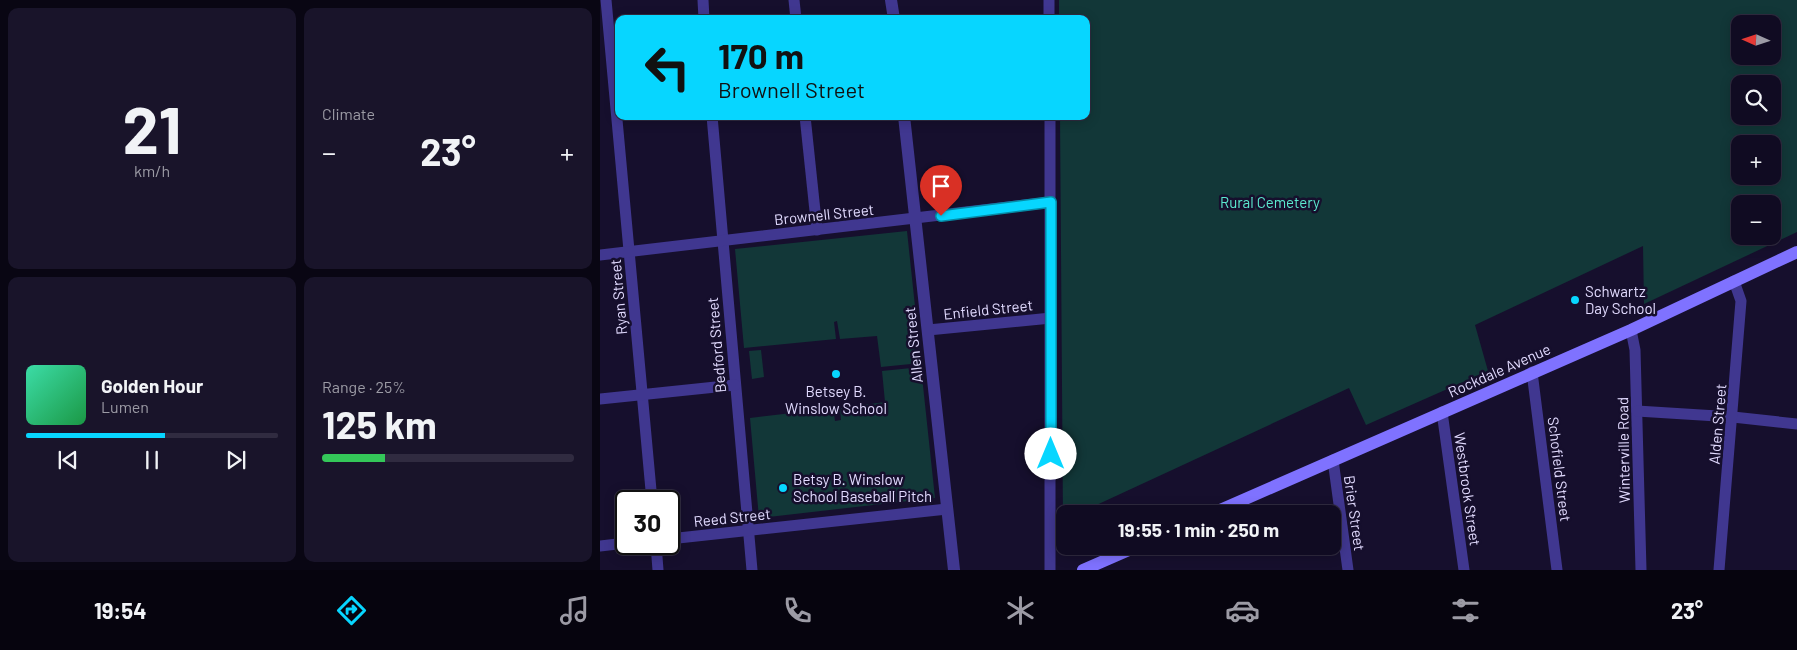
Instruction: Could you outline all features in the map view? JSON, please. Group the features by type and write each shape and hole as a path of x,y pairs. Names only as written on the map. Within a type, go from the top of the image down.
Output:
{"main road":[{"name":"Rockdale Avenue","path":"1231,505 1631,330 1797,252"},
{"path":"1083,570 1117,555"}],"street":[{"name":"Ryan Street","path":"606,0 615,99"},
{"path":"703,0 704,15"},
{"path":"794,0 796,15"},
{"path":"892,0 894,15"},
{"path":"1049,0 1049,15"},
{"name":"Ryan Street","path":"617,120 651,490"},
{"name":"Bedford Street","path":"712,120 752,570"},
{"path":"805,120 816,230"},
{"name":"Allen Street","path":"904,120 954,570"},
{"path":"1050,120 1052,318 1050,570"},
{"name":"Brownell Street","path":"600,254 1051,202"},
{"name":"Alden Street","path":"1719,570 1741,301 1734,282"},
{"name":"Enfield Street","path":"928,330 1052,318"},
{"name":"Winterville Road","path":"1631,330 1635,350 1640,570"},
{"name":"Schofield Street","path":"1532,372 1557,570"},
{"path":"600,399 735,385"},
{"path":"1637,411 1733,417 1797,424"},
{"name":"Westbrook Street","path":"1442,412 1464,570"},
{"name":"Brier Street","path":"1333,460 1348,570"},
{"name":"Reed Street","path":"680,538 947,509"},
{"path":"600,546 615,544"},
{"path":"657,555 658,570"}],"green space":[{"name":"Rural Cemetery","path":"1059,0 1797,0 1797,232 1781,240 1781,195 1731,195 1731,245 1769,245 1644,304 1643,246 1475,325 1488,371 1366,425 1349,388 1096,505 1063,505 1060,120 1090,120 1090,15 1059,15"},
{"path":"907,231 921,363 881,367 877,336 840,339 837,321 834,322 836,339 744,348 735,249"},
{"path":"761,350 764,377 752,379 749,351"},
{"path":"921,367 935,498 759,518 750,418 809,411 834,414 835,421 841,420 840,408 885,402 882,371"}],"place":[{"name":"Schwartz Day School","path":"1575,300"},
{"name":"Betsey B. Winslow School","path":"836,374"},
{"name":"Betsy B. Winslow School Baseball Pitch","path":"783,488"}],"route":[{"path":"941,216 1051,202 1051,454"}]}
